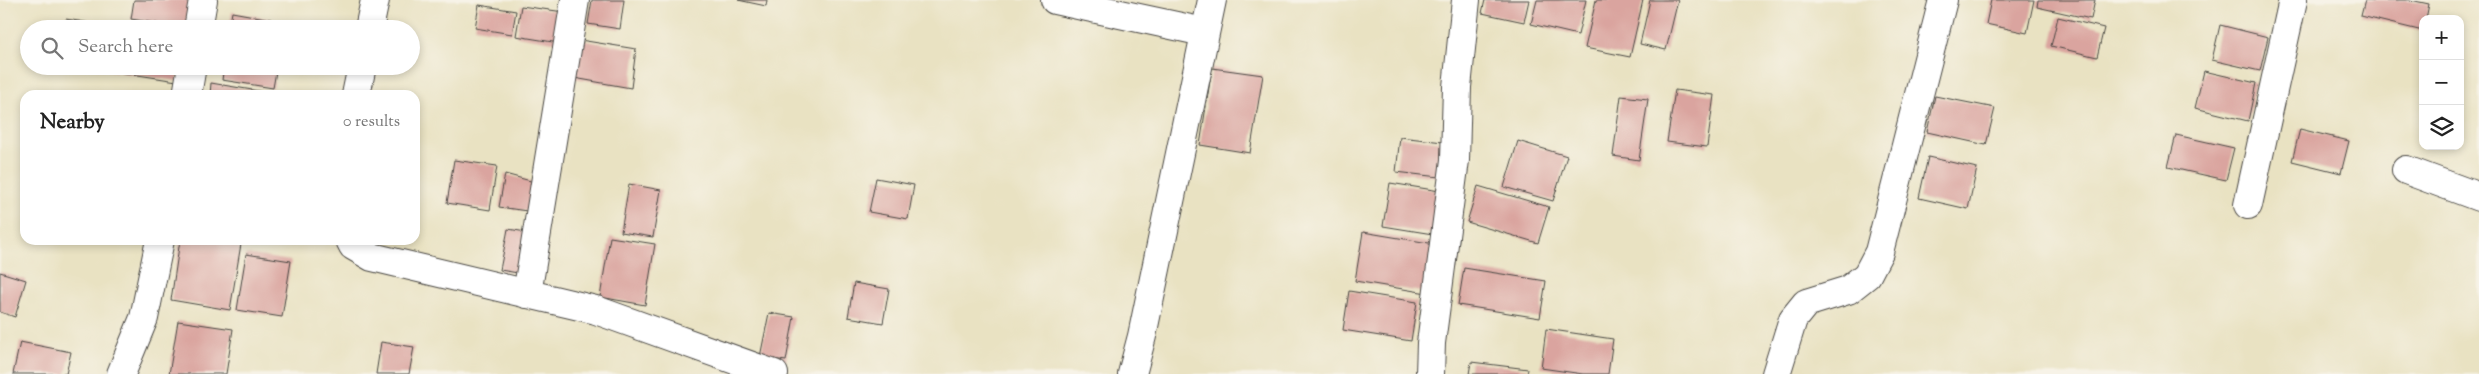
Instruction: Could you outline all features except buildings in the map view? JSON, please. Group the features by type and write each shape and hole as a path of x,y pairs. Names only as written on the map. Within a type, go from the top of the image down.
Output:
{"street":[{"path":"200,20 203,0"},
{"path":"371,20 375,0"},
{"path":"527,294 575,0"},
{"path":"1055,0 1204,32"},
{"path":"1132,374 1144,326 1212,0"},
{"path":"1430,374 1431,343 1454,160 1457,87 1466,0"},
{"path":"1776,374 1793,319 1806,303 1848,290 1867,275 1879,252 1943,0"},
{"path":"2248,205 2293,0"},
{"path":"189,90 191,75"},
{"path":"357,90 360,75"},
{"path":"2406,170 2479,197"},
{"path":"121,374 144,318 159,245"},
{"path":"352,245 372,257 596,310 774,374"}]}
